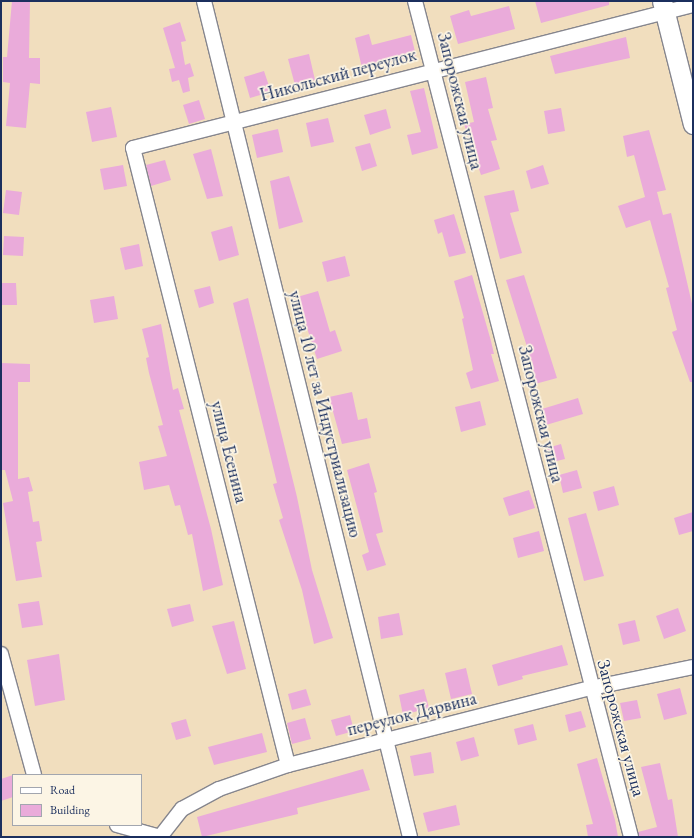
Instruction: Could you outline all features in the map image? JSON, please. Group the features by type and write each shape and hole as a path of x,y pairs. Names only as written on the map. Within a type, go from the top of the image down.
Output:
{"street":[{"name":"улица 10 лет за Индустриализацию","path":"204,1 410,837"},
{"name":"Запорожская улица","path":"415,1 591,688 631,837"},
{"name":"Никольский переулок","path":"133,148 433,70 663,7 693,5"},
{"path":"663,7 693,124"},
{"name":"улица Есенина","path":"133,148 288,765"},
{"path":"1,654 34,774"},
{"name":"переулок Дарвина","path":"160,837 182,809 220,789 288,765 591,688 693,667"},
{"path":"121,826 160,837"}],"building":[{"path":"12,1 30,1 29,58 40,58 40,84 30,83 26,128 6,126 10,83 3,82 3,57 7,57"},
{"path":"535,1 609,1 609,5 541,23"},
{"path":"509,6 515,29 458,44 450,16 469,10 471,16"},
{"path":"180,22 186,41 181,42 185,65 190,63 194,76 188,78 190,91 183,93 179,80 172,82 169,69 175,68 163,28"},
{"path":"369,34 372,45 411,35 416,56 362,68 355,38"},
{"path":"626,37 630,58 555,74 550,56"},
{"path":"309,54 315,80 295,85 288,59"},
{"path":"264,71 271,92 250,98 244,77"},
{"path":"486,77 493,108 488,109 497,140 491,141 500,169 481,175 464,124 474,122 465,82"},
{"path":"424,88 438,148 412,155 407,135 421,132 410,91"},
{"path":"199,100 205,119 189,124 183,105"},
{"path":"111,107 117,137 92,142 86,112"},
{"path":"561,108 565,131 548,134 544,111"},
{"path":"386,109 391,128 370,135 364,115"},
{"path":"328,118 334,142 311,147 306,123"},
{"path":"278,129 283,152 257,158 252,135"},
{"path":"649,130 666,190 657,192 663,215 671,213 693,308 693,382 690,382 672,332 677,330 666,288 669,287 650,220 626,228 618,206 645,197 634,155 627,157 623,136"},
{"path":"370,143 377,166 362,171 355,147"},
{"path":"211,149 223,196 207,199 193,154"},
{"path":"165,160 171,180 151,186 146,165"},
{"path":"123,165 127,186 104,190 100,169"},
{"path":"543,165 549,184 531,189 526,171"},
{"path":"289,176 303,222 279,229 270,181"},
{"path":"6,190 22,192 19,215 3,213"},
{"path":"514,190 519,211 510,213 522,253 500,259 484,196"},
{"path":"454,214 466,253 449,257 442,232 438,234 434,220"},
{"path":"232,226 239,255 219,261 211,232"},
{"path":"4,236 24,237 23,256 3,255"},
{"path":"139,244 143,266 125,270 120,248"},
{"path":"345,256 350,276 327,282 322,262"},
{"path":"472,275 491,341 494,354 491,354 499,381 471,389 466,373 473,370 462,319 464,318 454,281"},
{"path":"524,275 557,378 535,384 530,368 533,366 506,280"},
{"path":"1,283 16,283 17,305 1,305"},
{"path":"210,286 214,303 199,308 194,290"},
{"path":"318,291 330,332 335,330 342,351 317,359 297,297"},
{"path":"114,296 118,319 94,323 90,300"},
{"path":"248,298 297,497 312,570 333,638 314,644 302,590 279,520 283,518 273,484 277,483 233,303"},
{"path":"161,324 173,390 178,388 184,409 179,410 211,529 223,585 203,591 192,534 188,535 180,505 175,506 169,485 144,490 139,462 167,456 158,426 163,425 149,373 146,358 149,357 142,329"},
{"path":"1,363 30,364 30,382 18,382 18,479 29,477 33,491 28,492 33,522 39,521 42,541 36,542 42,577 16,581 3,503 13,501 5,470 1,470"},
{"path":"352,392 358,420 367,418 371,438 342,444 329,397"},
{"path":"578,398 583,414 546,425 542,409"},
{"path":"480,401 486,425 461,432 455,407"},
{"path":"561,444 565,459 548,463 544,449"},
{"path":"369,463 377,492 374,493 383,532 376,534 386,565 367,571 362,555 369,552 347,470"},
{"path":"577,470 582,488 563,493 559,475"},
{"path":"614,486 619,505 598,511 593,492"},
{"path":"529,490 535,508 509,516 503,498"},
{"path":"693,512 693,531 679,535 674,518"},
{"path":"586,513 604,576 584,581 568,518"},
{"path":"539,531 544,551 518,558 513,538"},
{"path":"39,601 43,625 22,628 18,604"},
{"path":"190,604 194,621 172,627 167,609"},
{"path":"678,608 686,631 664,639 656,616"},
{"path":"399,613 403,635 381,639 378,617"},
{"path":"635,620 640,641 623,645 618,624"},
{"path":"234,621 246,669 227,674 212,626"},
{"path":"562,645 568,665 522,676 523,679 498,686 492,665"},
{"path":"59,654 65,700 35,706 27,660"},
{"path":"466,668 472,694 451,699 445,673"},
{"path":"680,688 687,714 664,720 657,694"},
{"path":"306,689 311,705 292,710 288,694"},
{"path":"424,689 429,708 403,715 399,695"},
{"path":"637,700 641,718 624,721 620,703"},
{"path":"581,711 586,727 569,732 565,715"},
{"path":"350,715 354,731 336,736 331,720"},
{"path":"305,718 311,739 292,744 287,723"},
{"path":"186,719 191,736 176,740 171,723"},
{"path":"533,724 537,740 518,745 514,729"},
{"path":"262,733 267,752 214,765 208,747"},
{"path":"474,737 479,756 461,761 456,742"},
{"path":"431,752 434,773 414,776 410,756"},
{"path":"597,758 615,820 618,837 588,837 586,825 593,824 577,764"},
{"path":"660,763 668,800 672,799 678,837 639,837 638,832 657,827 641,767"},
{"path":"363,769 370,790 297,808 298,814 202,837 197,817"},
{"path":"12,775 12,797 1,801 1,779"},
{"path":"456,805 460,825 428,832 423,813"}]}
